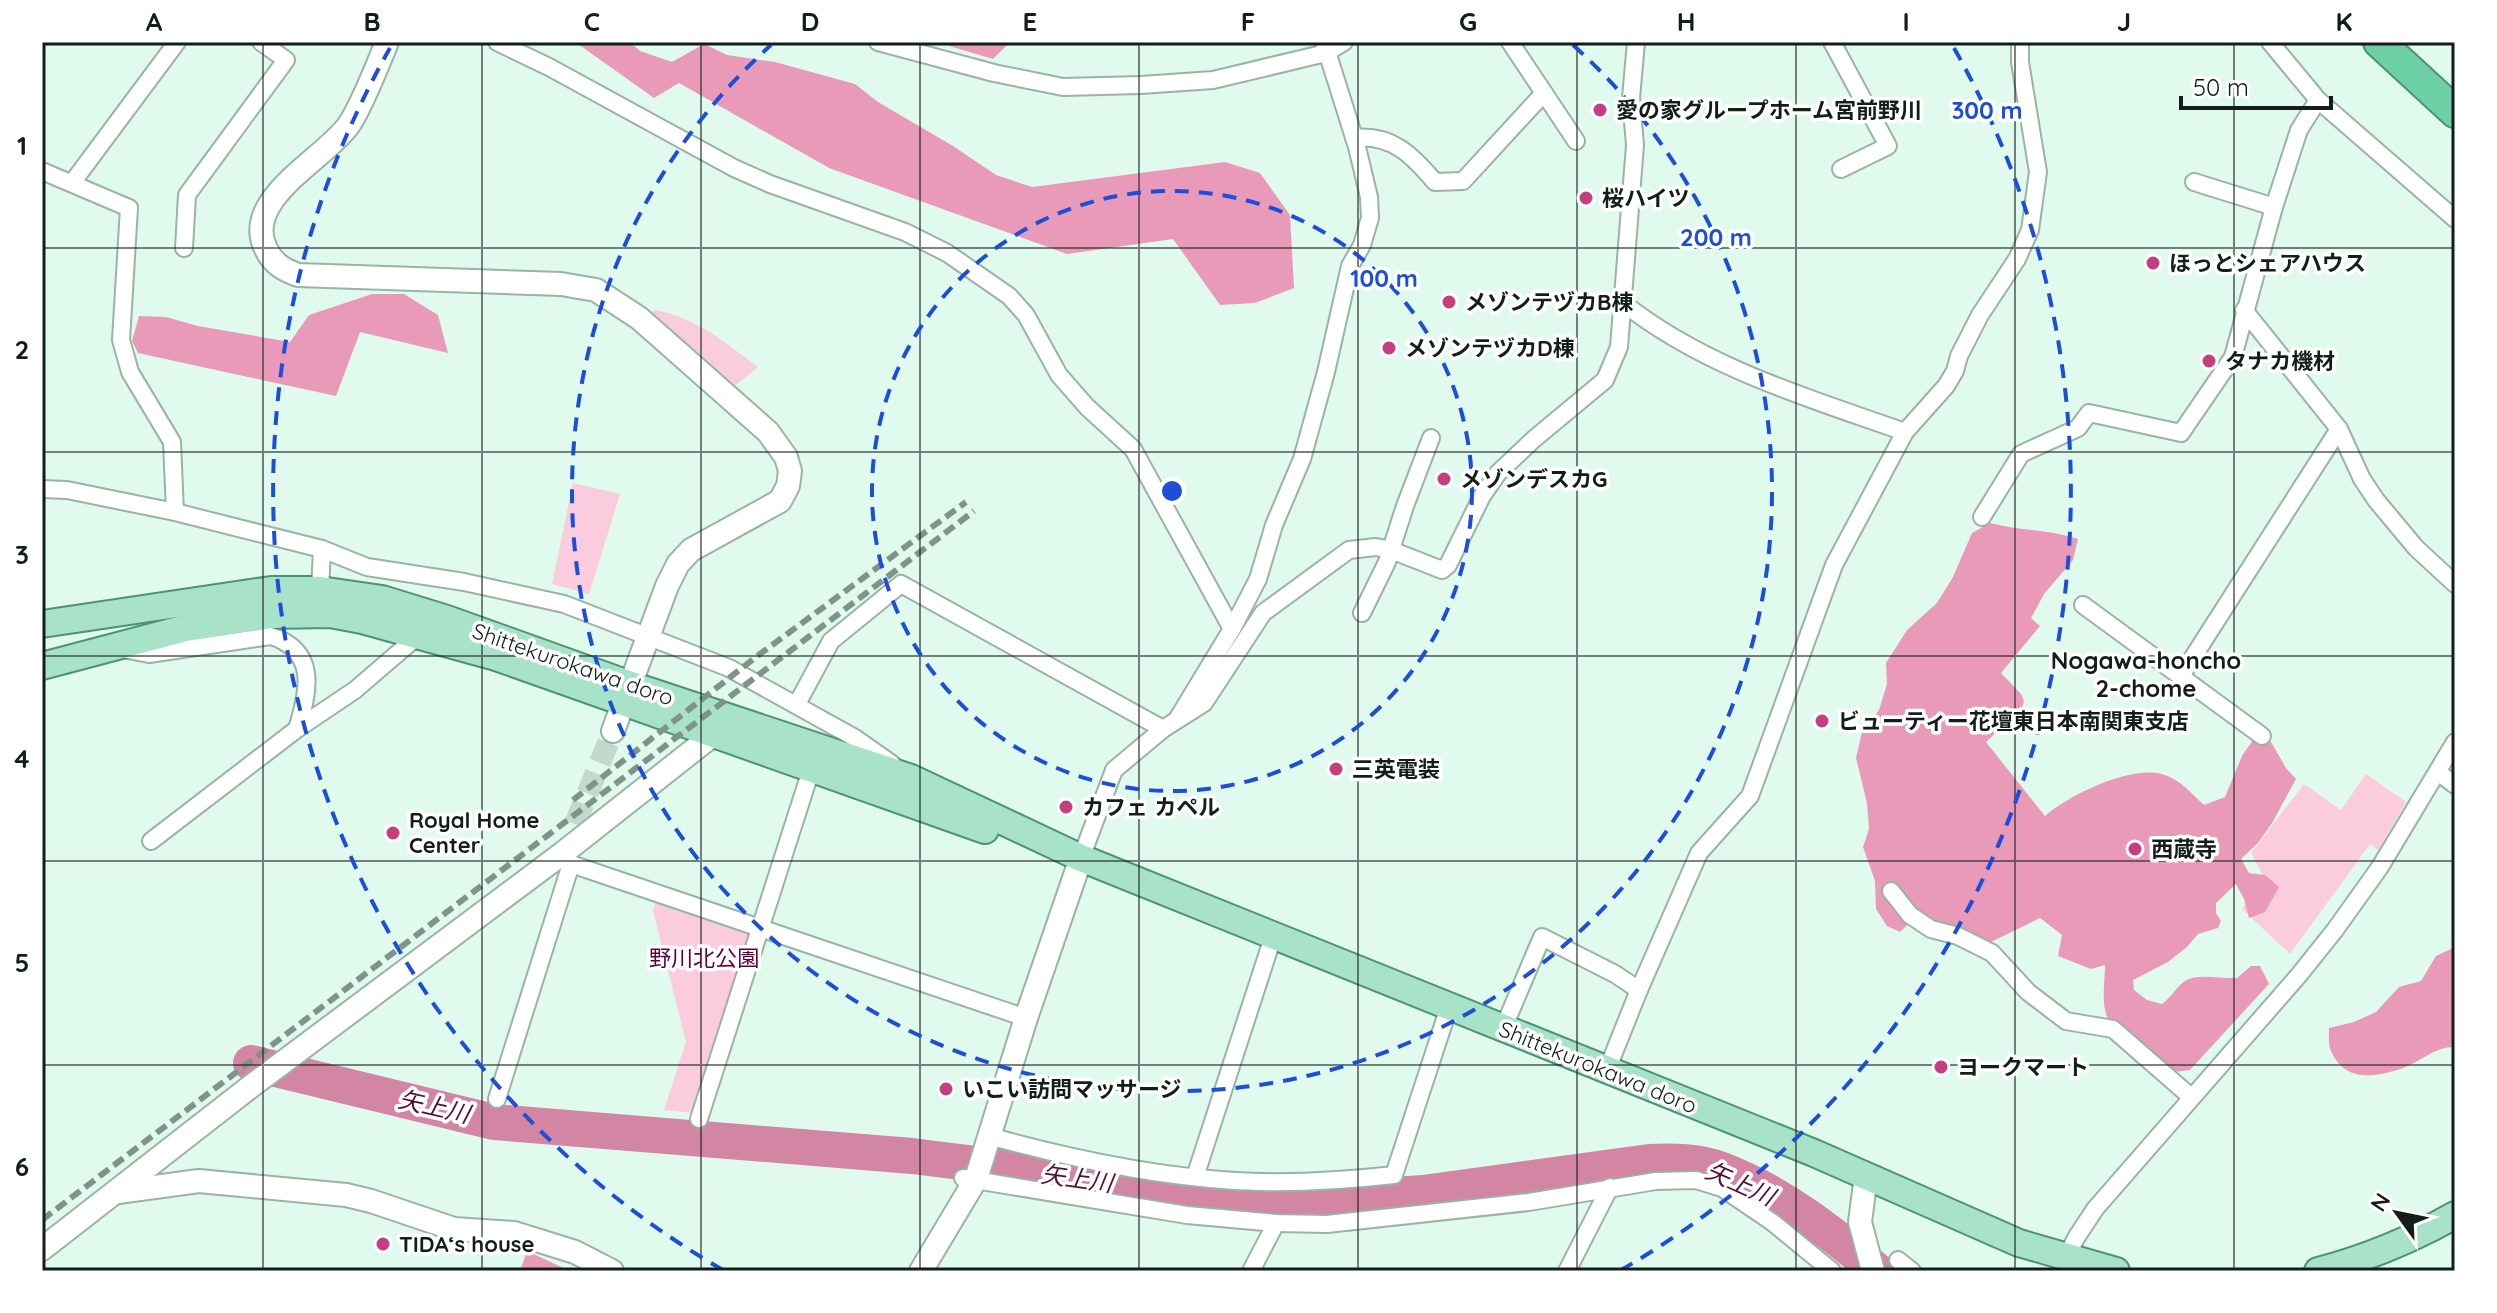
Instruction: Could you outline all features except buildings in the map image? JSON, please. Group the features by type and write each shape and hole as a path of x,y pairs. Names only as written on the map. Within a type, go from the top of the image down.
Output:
{"highway":[{"path":"2379,42 2455,112"}],"main road":[{"name":"Shittekurokawa doro","path":"42,624 271,590 320,590 382,599 628,694 714,734 1005,837 1081,858"},
{"name":"Shittekurokawa doro","path":"42,666 186,628 295,613 330,614 419,635 628,694 911,778 1081,858 1866,1176 2019,1243 2116,1271"},
{"path":"2318,1271 2363,1259 2415,1238 2455,1215"}],"street":[{"path":"72,183 177,42"},
{"path":"184,248 187,195 286,60 261,42"},
{"path":"387,42 347,127 273,199 261,218 261,240 269,256 282,269 298,275 561,284 596,290 639,318 768,432 786,457 790,471 788,486 780,501 756,517 691,550 678,564 613,731"},
{"path":"497,42 746,173 905,232 947,253 1009,296 1026,315 1059,375 1087,407 1133,449 1232,629"},
{"path":"878,42 994,73 1063,87 1213,80 1344,42"},
{"path":"1510,42 1576,141"},
{"path":"921,1271 989,1136 1026,1018 1114,770 1169,726 1204,703 1263,613 1349,550 1376,547 1391,550 1442,570 1448,565 1482,496 1498,473 1605,380 1619,347 1635,145 1631,98 1636,42"},
{"path":"1832,42 1888,146 1841,169"},
{"path":"1607,1070 1699,853 1750,796 1834,565 1905,432 1946,386 1955,371 1959,356 1980,315 2017,259 2030,230 2038,172 2020,62 2020,42"},
{"path":"2270,42 2318,100 2455,219"},
{"path":"1169,726 1232,629 1258,579 1274,525 1302,459 1350,266 1362,245 1370,218 1369,197 1354,138 1325,47"},
{"path":"1354,138 1372,136 1399,147 1413,156 1435,182 1463,181 1544,93"},
{"path":"1982,517 2021,454 2078,428 2089,413 2181,433 2233,357 2244,310 2299,130 2318,100"},
{"path":"42,171 129,208 121,340 130,372 172,442 175,512"},
{"path":"2194,182 2274,207"},
{"path":"1622,302 1649,324 1707,355 1775,386 1905,432"},
{"path":"2244,310 2339,429 2362,479 2376,500 2416,548 2455,584"},
{"path":"2181,676 2339,429"},
{"path":"1362,613 1391,550 1431,438"},
{"path":"42,489 67,490 175,512 322,549 367,567 464,582 564,604 729,668 855,738 911,778"},
{"path":"320,590 322,549"},
{"path":"797,704 831,641 901,584 1169,726"},
{"path":"2083,605 2262,736"},
{"path":"151,841 297,729 355,690 419,635"},
{"path":"115,647 149,654 271,636 287,641 306,668 309,694 297,729"},
{"path":"42,1249 290,1059 567,858 714,734"},
{"path":"2066,1258 2095,1209 2335,930 2380,867 2455,742"},
{"path":"699,1119 812,767"},
{"path":"2438,772 2455,785"},
{"path":"497,1099 575,824"},
{"path":"567,858 760,928 1026,1018"},
{"path":"1891,891 1910,915 1931,929 1958,936 1992,953 2028,992 2066,1021 2113,1029 2191,1097"},
{"path":"1195,1177 1273,937"},
{"path":"1503,1029 1542,937 1615,974 1639,990"},
{"path":"989,1136 1040,1151 1234,1181 1326,1182 1394,1175 1449,1007"},
{"path":"1866,1176 1860,1222 1873,1271"},
{"path":"970,1179 1187,1215 1276,1223 1343,1222 1529,1202 1677,1179 1696,1180 1722,1188 1772,1222 1832,1271"},
{"path":"117,1192 199,1181 346,1195 454,1229 514,1233 575,1252 612,1271"},
{"path":"1567,1271 1610,1187"},
{"path":"1251,1271 1276,1223"},
{"path":"1898,1260 1912,1271"}],"green space":[{"path":"655,310 697,325 758,367 732,388 648,314"},
{"path":"573,483 620,494 589,594 552,584"},
{"path":"2366,774 2406,802 2378,850 2370,844 2290,954 2242,909 2264,877 2251,853 2304,784 2341,810"},
{"name":"野川北公園","path":"656,900 751,935 695,1113 664,1110 686,1042 653,911"}],"shaded area":[{"path":"566,42 630,42 640,51 672,62 704,44 727,55 775,62 855,84 878,102 996,175 1032,187 1225,162 1260,173 1290,215 1294,288 1255,303 1220,305 1173,239 1067,254 829,168 679,83 654,98 578,44"},
{"path":"936,42 1010,42 993,59"},
{"path":"372,294 404,294 438,315 448,353 360,332 336,396 138,353 132,341 139,316 166,317 198,326 290,342 309,315"},
{"path":"1990,523 2078,539 2073,560 2044,594 2031,618 2040,626 2001,673 2021,694 2024,701 2022,708 1986,742 2045,816 2098,785 2144,773 2171,777 2204,805 2225,797 2242,756 2253,740 2271,742 2296,779 2272,823 2258,843 2241,859 2249,873 2265,875 2279,887 2265,912 2249,918 2236,884 2216,903 2216,913 2221,921 2218,928 2198,934 2168,962 2133,980 2134,990 2147,1000 2162,1004 2190,979 2237,978 2251,966 2260,966 2269,984 2190,1070 2152,1071 2131,1058 2118,1041 2106,1012 2105,965 2091,969 2058,956 2062,935 2040,918 1989,943 1973,940 1917,916 1900,932 1887,926 1876,909 1875,881 1863,847 1869,829 1867,803 1856,758 1862,732 1879,710 1887,684 1886,663 1907,630 1937,603 1953,577 1972,533"},
{"path":"2455,947 2455,1047 2434,1052 2403,1068 2383,1074 2354,1073 2338,1063 2330,1048 2329,1028 2376,1012 2399,987 2421,981 2436,956"},
{"path":"527,1251 570,1271 520,1271"}],"waterway":[{"name":"矢上川","path":"251,1063 494,1122 912,1156 1202,1199 1263,1204 1423,1193 1649,1162 1695,1163 1743,1179 1784,1201 1877,1271"}],"tunnel":[{"path":"575,824 613,731"}],"railway":[{"path":"573,800 756,657 966,502"},
{"path":"42,1220 974,511"}],"place":[{"name":"愛の家グループホーム宮前野川","path":"1600,110"},
{"name":"桜ハイツ","path":"1586,198"},
{"name":"ほっとシェアハウス","path":"2153,263"},
{"name":"メゾンテヅカB棟","path":"1449,302"},
{"name":"メゾンテヅカD棟","path":"1389,348"},
{"name":"タナカ機材","path":"2209,361"},
{"name":"メゾンデスカG","path":"1444,479"},
{"name":"ビューティー花壇東日本南関東支店","path":"1822,721"},
{"name":"三英電装","path":"1336,769"},
{"name":"カフェ カペル","path":"1066,807"},
{"name":"Royal Home Center","path":"393,833"},
{"name":"西蔵寺","path":"2135,849"},
{"name":"ヨークマート","path":"1941,1067"},
{"name":"いこい訪問マッサージ","path":"946,1089"},
{"name":"TIDA‘s house","path":"383,1244"}],"district":[{"name":"Nogawa-honcho 2-chome","path":"2146,675"}]}
